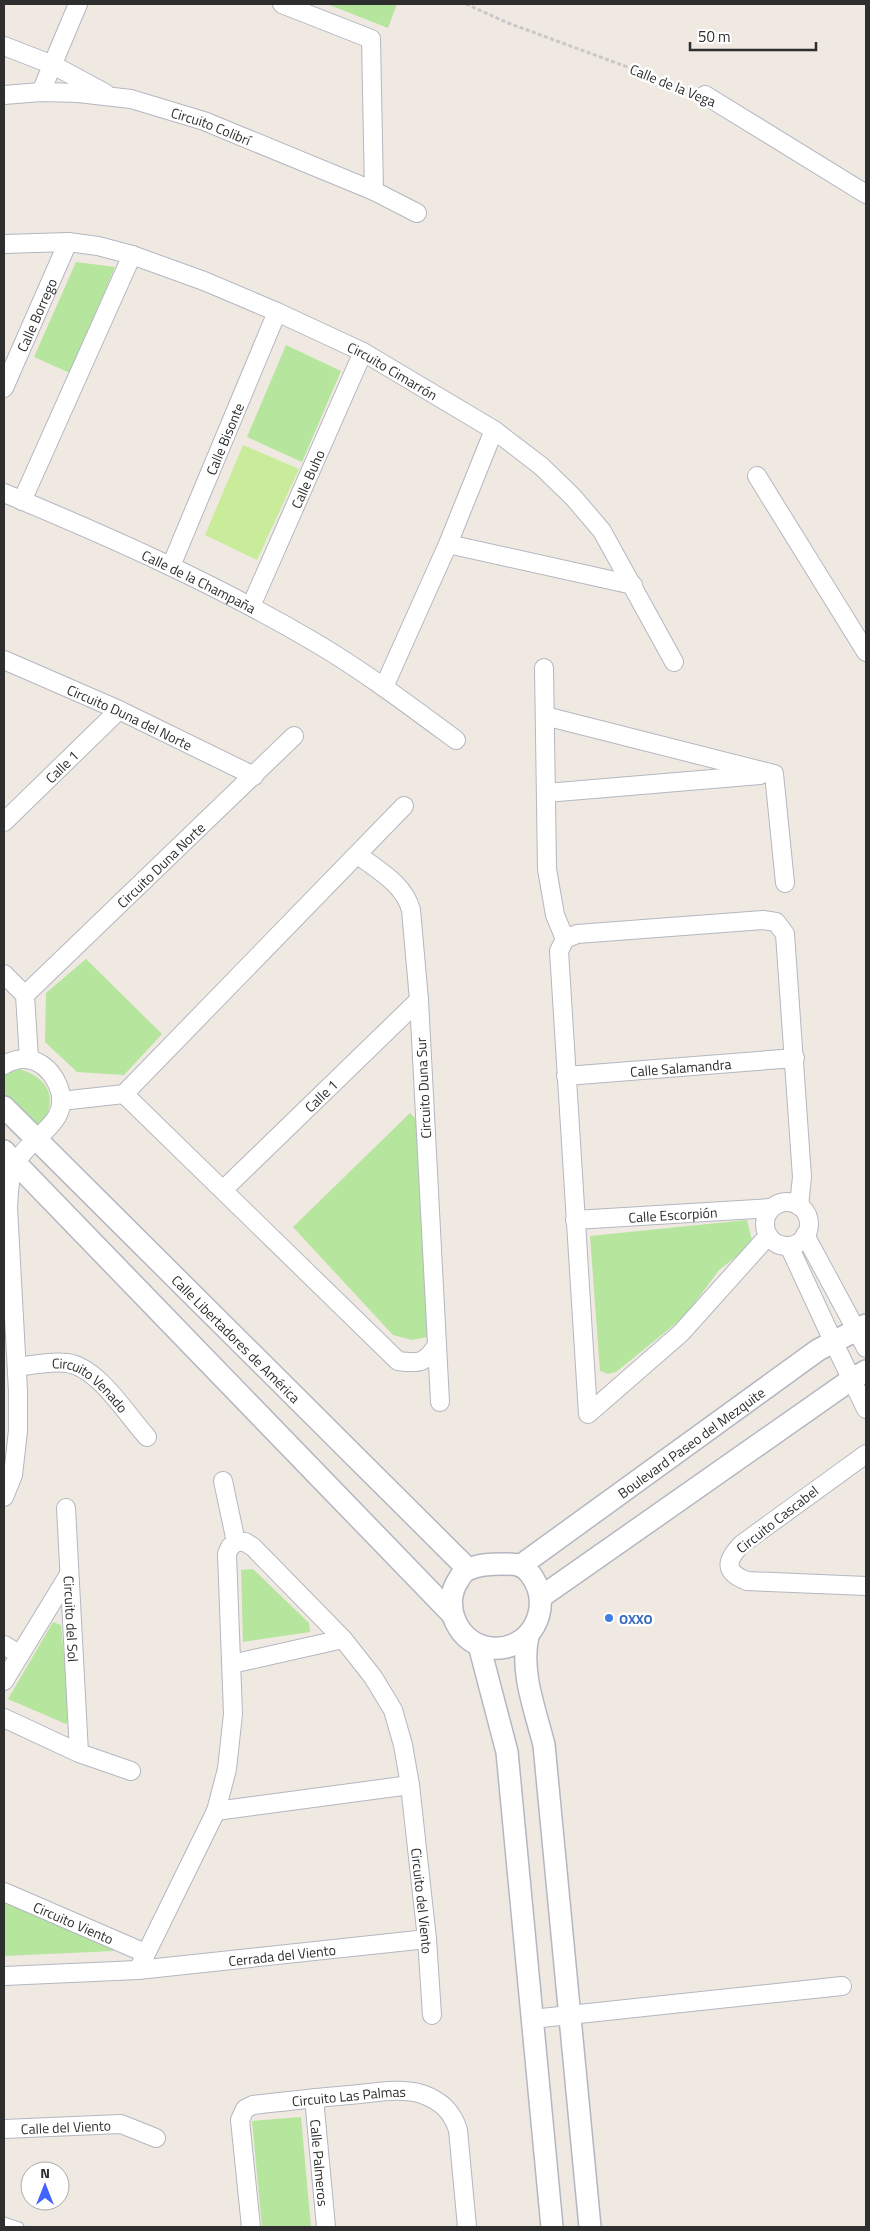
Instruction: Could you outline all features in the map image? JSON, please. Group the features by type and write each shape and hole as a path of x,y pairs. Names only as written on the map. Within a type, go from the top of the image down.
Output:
{"street":[{"path":"41,92 78,4"},
{"path":"282,4 371,39 374,191"},
{"path":"4,46 53,64 109,96"},
{"name":"Circuito Colibrí","path":"4,95 41,92 131,99 204,120 374,191 416,213"},
{"name":"Calle de la Vega","path":"706,95 866,194"},
{"name":"Circuito Cimarrón","path":"4,244 68,242 98,246 204,281 363,352 494,430 541,466 573,496 602,531 674,662"},
{"name":"Calle Borrego","path":"4,388 68,242"},
{"path":"22,501 132,256"},
{"name":"Calle Bisonte","path":"171,566 277,312"},
{"name":"Calle Buho","path":"251,606 363,352"},
{"path":"384,687 448,544 494,430"},
{"path":"757,476 866,652"},
{"name":"Calle de la Champaña","path":"4,493 171,566 251,606 317,643 384,687 456,740"},
{"path":"448,544 633,585"},
{"name":"Circuito Duna del Norte","path":"4,660 119,710 254,776"},
{"path":"544,668 547,869 555,915 565,939"},
{"name":"Calle 1","path":"4,822 119,710"},
{"path":"545,716 774,774"},
{"name":"Circuito Duna Norte","path":"25,994 294,736"},
{"path":"546,793 774,774"},
{"path":"774,774 786,883"},
{"path":"61,1101 124,1094 404,806"},
{"name":"Circuito Duna Sur","path":"358,855 400,887 407,897 411,910 418,1000 440,1402"},
{"path":"768,1236 681,1333 588,1414 566,1076 560,951 565,939 577,934 763,920 776,922 785,934 802,1177 799,1206"},
{"path":"4,974 25,994 29,1059"},
{"name":"Calle 1","path":"222,1190 418,1000"},
{"name":"Calle Salamandra","path":"566,1076 795,1058"},
{"path":"4,1065 18,1059 29,1059 46,1068 60,1091 61,1101 60,1113 37,1141 10,1157"},
{"path":"124,1094 398,1361 415,1364 428,1358 437,1345"},
{"name":"Calle Libertadores de América","path":"4,1107 468,1569"},
{"path":"4,1497 13,1475 18,1431 11,1391 17,1368 9,1315 8,1208 10,1157"},
{"path":"10,1157 452,1614 462,1633 479,1645 500,1648 510,1646 528,1636"},
{"path":"784,1202 799,1206 805,1212 808,1219 806,1235 796,1244 789,1246 774,1242 768,1236 765,1227 766,1217 771,1208 784,1202"},
{"name":"Calle Escorpión","path":"575,1220 771,1208"},
{"path":"806,1235 862,1327 866,1348"},
{"path":"789,1246 833,1341 859,1376 866,1409"},
{"name":"Boulevard Paseo del Mezquite","path":"520,1566 833,1341 862,1327"},
{"name":"Circuito Venado","path":"17,1368 58,1362 81,1368 94,1375 147,1437"},
{"path":"541,1597 859,1376"},
{"name":"Circuito Cascabel","path":"862,1460 742,1544 730,1558 729,1568 733,1574 747,1581 866,1586"},
{"path":"4,1976 138,1970 216,1811 227,1769 234,1714 227,1554 230,1547 236,1542 223,1480"},
{"path":"66,1508 68,1576"},
{"name":"Circuito del Viento","path":"236,1542 245,1542 253,1547 343,1639 373,1677 393,1710 403,1745 410,1785 427,1939 432,2015"},
{"path":"452,1614 453,1589 462,1575 468,1569 494,1564 520,1566 530,1574 537,1585 541,1597 539,1618 528,1636 524,1652 525,1669 544,1744 590,2227"},
{"name":"Circuito del Sol","path":"6,1672 20,1655 68,1576"},
{"name":"Circuito del Sol","path":"68,1576 79,1753"},
{"path":"232,1664 343,1639"},
{"path":"4,1645 20,1655"},
{"path":"479,1645 507,1752 552,2227"},
{"path":"4,1718 79,1753 131,1771"},
{"path":"216,1811 410,1785"},
{"name":"Circuito Viento","path":"4,1892 145,1953"},
{"name":"Cerrada del Viento","path":"138,1970 427,1939"},
{"path":"532,2019 842,1986"},
{"name":"Circuito Las Palmas","path":"251,2227 240,2120 245,2109 252,2105 401,2090 421,2094 447,2107 454,2117 458,2130 466,2227"},
{"name":"Calle Palmeros","path":"314,2098 326,2227"},
{"name":"Calle del Viento","path":"4,2129 121,2124 156,2138"}],"lane":[{"path":"4,2222 19,2227"}],"path":[{"name":"Calle de la Vega","path":"466,4 508,23 706,95"}],"green space":[{"path":"327,4 397,4 388,28"},
{"path":"76,262 115,267 70,373 34,357"},
{"path":"286,345 341,371 302,462 247,437"},
{"path":"243,445 299,469 257,560 205,535"},
{"path":"86,959 162,1034 124,1075 77,1072 45,1042 46,993"},
{"path":"19,1069 38,1078 47,1088 50,1100 48,1110 39,1126 4,1093 4,1073"},
{"path":"410,1113 418,1121 427,1337 412,1340 393,1335 293,1227"},
{"path":"747,1220 753,1244 719,1270 685,1316 616,1372 608,1374 600,1371 590,1236"},
{"path":"253,1569 309,1623 310,1632 243,1642 241,1570"},
{"path":"53,1622 61,1625 70,1718 66,1724 8,1699"},
{"path":"4,1898 114,1942 114,1951 4,1956"},
{"path":"301,2117 311,2227 262,2227 252,2121"}],"place":[{"name":"OXXO","path":"609,1618"}]}
